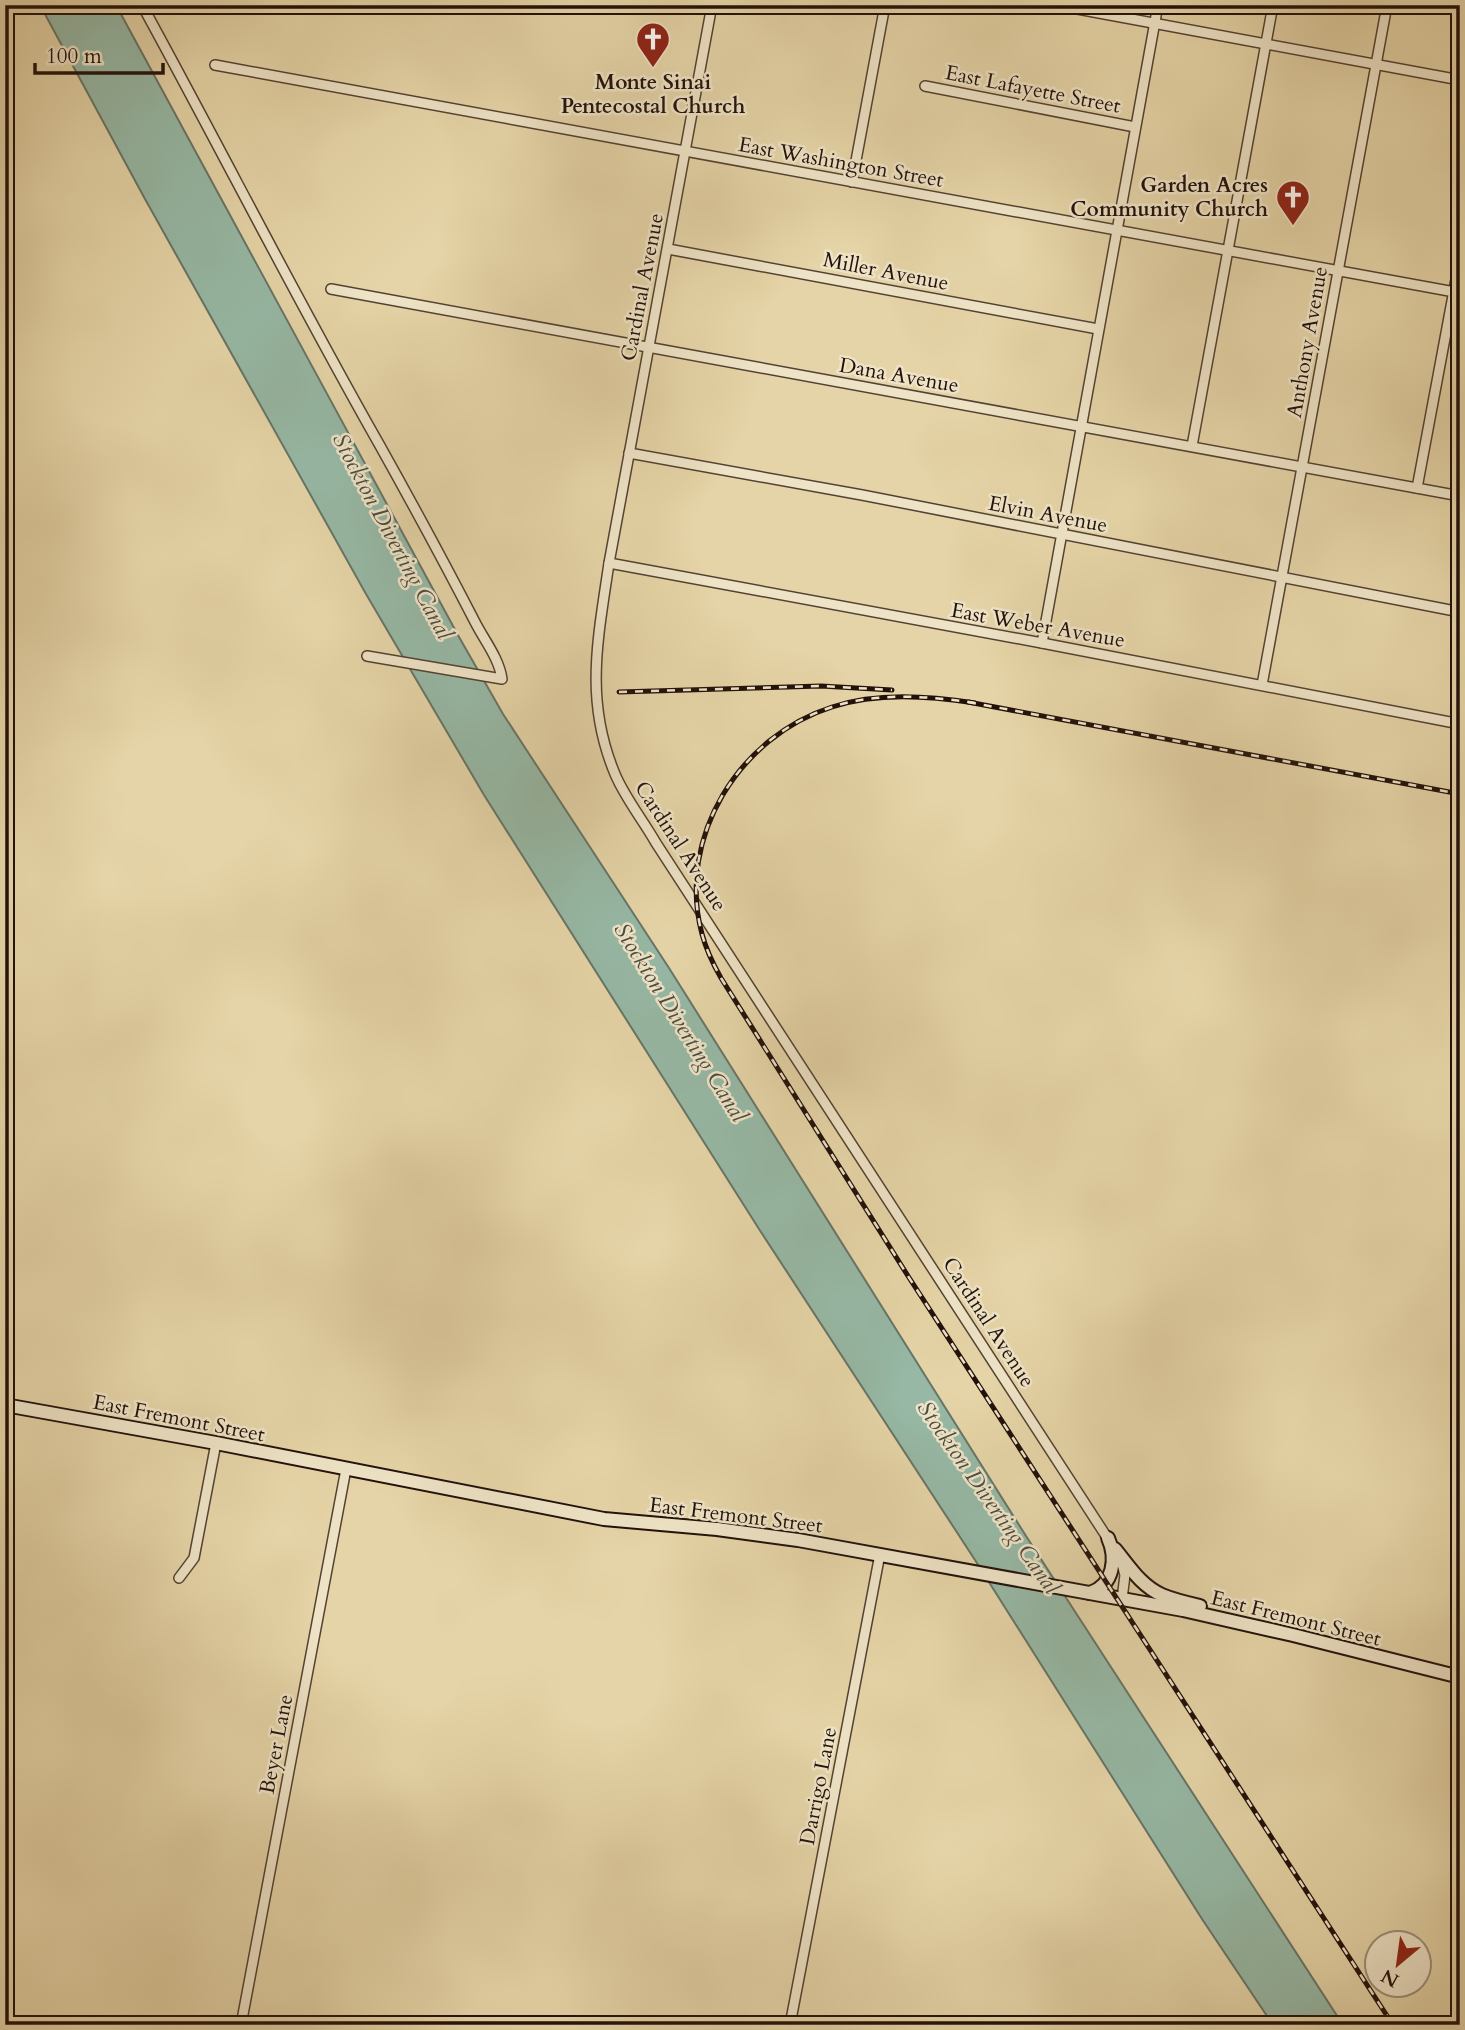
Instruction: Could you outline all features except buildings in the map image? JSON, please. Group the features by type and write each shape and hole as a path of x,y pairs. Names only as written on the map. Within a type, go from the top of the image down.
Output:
{"main road":[{"name":"East Fremont Street","path":"5,1405 216,1443 604,1520 757,1534 1122,1599 1263,1628 1460,1677"},
{"path":"1084,1592 1098,1590 1105,1584 1111,1570 1112,1544"},
{"path":"1112,1544 1137,1577 1155,1592 1234,1616 1263,1628"}],"street":[{"path":"142,5 498,663 502,679 367,656"},
{"name":"Cardinal Avenue","path":"712,5 609,563 597,644 595,692 604,743 616,776 656,843 1112,1544 1124,1568 1122,1599"},
{"path":"852,182 885,5"},
{"path":"1056,5 1460,80"},
{"path":"1042,643 1158,5"},
{"path":"1192,446 1273,5"},
{"name":"Anthony Avenue","path":"1262,685 1387,5"},
{"name":"East Washington Street","path":"215,65 1457,293"},
{"name":"East Lafayette Street","path":"925,86 1135,127"},
{"name":"Miller Avenue","path":"668,249 1098,329"},
{"path":"1417,488 1457,293 1460,258"},
{"name":"Dana Avenue","path":"331,289 1460,496"},
{"name":"Elvin Avenue","path":"629,453 1460,612"},
{"name":"East Weber Avenue","path":"609,563 1460,724"},
{"path":"179,1578 194,1559 216,1443"},
{"name":"Beyer Lane","path":"240,2025 346,1469"},
{"name":"Darrigo Lane","path":"790,2025 880,1554"}],"water":[{"name":"Stockton Diverting Canal","path":"40,5 116,5 503,714 669,968 1026,1536 1343,2025 1273,2025 1202,1919 484,795 366,594"}],"railway":[{"path":"619,692 821,686 892,690"},
{"path":"975,703 903,697 849,702 799,721 769,741 744,766 723,795 707,827 698,862 696,898 702,934 721,978 908,1276 1393,2025"},
{"path":"968,702 1460,794"}],"place":[{"name":"Monte Sinai Pentecostal Church","path":"653,69"},
{"name":"Garden Acres Community Church","path":"1293,227"}]}
